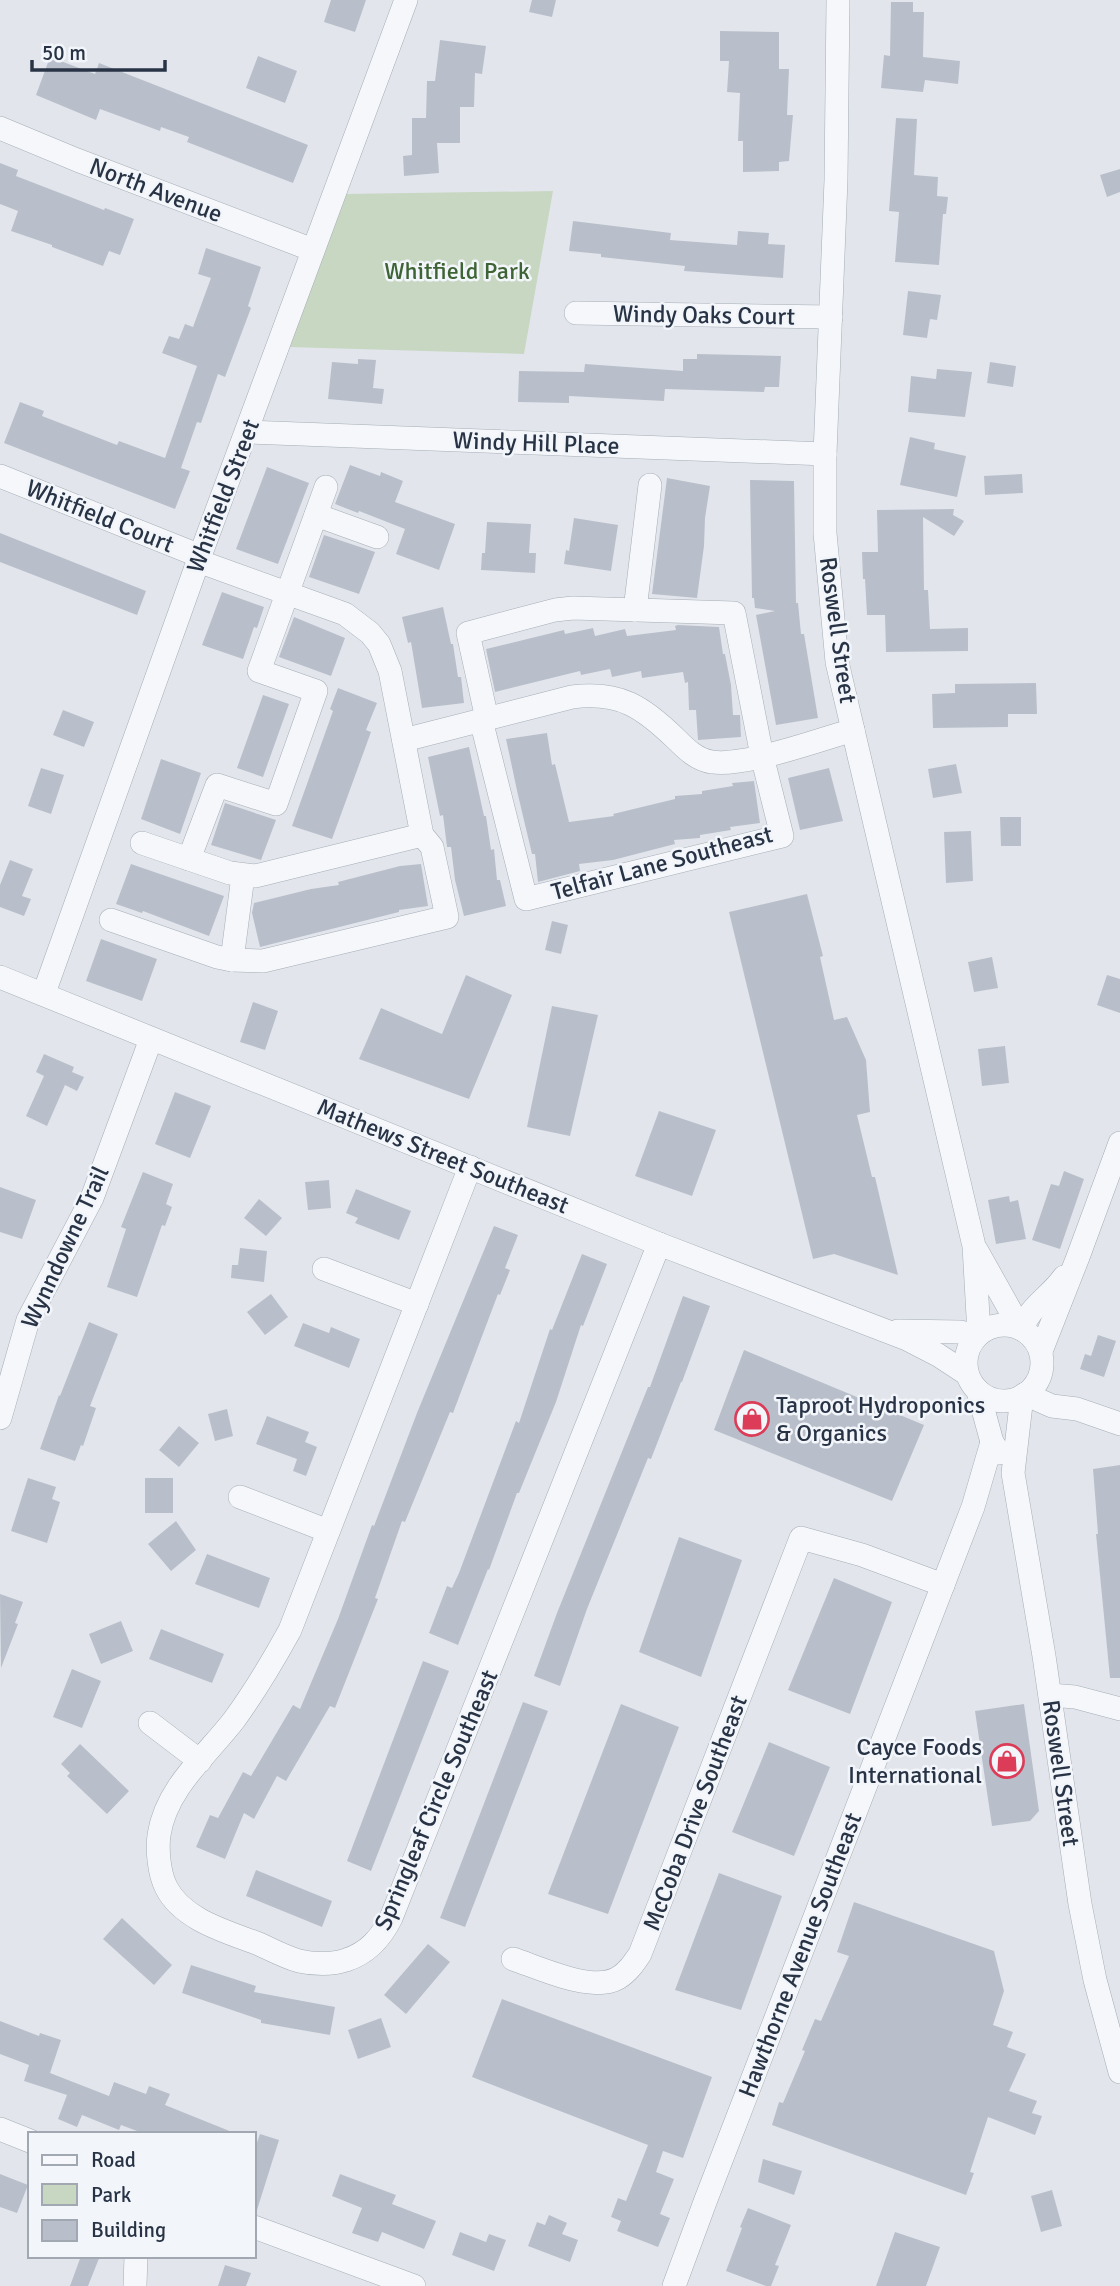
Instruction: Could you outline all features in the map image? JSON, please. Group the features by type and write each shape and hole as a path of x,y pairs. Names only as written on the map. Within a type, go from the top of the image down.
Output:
{"street":[{"name":"Whitfield Street","path":"44,993 199,558 406,0"},
{"name":"Roswell Street","path":"838,0 836,180 825,454 825,533 831,610 837,662 974,1246 977,1335"},
{"name":"North Avenue","path":"0,128 313,250"},
{"name":"Windy Oaks Court","path":"576,313 831,317"},
{"name":"Windy Hill Place","path":"247,432 825,454"},
{"name":"Whitfield Court","path":"0,476 199,558 345,614 379,643 390,671 422,835 432,847 447,917 270,960 232,960"},
{"path":"635,610 650,485"},
{"path":"190,859 217,785 276,804 316,691 259,671 326,487"},
{"path":"316,515 377,537"},
{"name":"Telfair Lane Southeast","path":"555,610 734,613 762,756 782,836 526,899 484,720 468,633 555,610"},
{"path":"404,740 572,698 603,696 632,704 645,711 691,753 711,762 723,763 762,756 853,730"},
{"path":"142,843 243,876 255,876 422,835"},
{"path":"111,920 196,951 232,960 243,876"},
{"name":"Mathews Street Southeast","path":"0,977 659,1244 888,1331 928,1349 973,1382"},
{"name":"Wynndowne Trail","path":"0,1418 28,1320 92,1198 151,1039"},
{"path":"1077,1409 1041,1361 1030,1334 1021,1328 1002,1324 993,1326 977,1335 967,1354 973,1382 995,1400 1005,1401 1024,1395 1038,1381 1041,1361 1120,1143"},
{"name":"Springleaf Circle Southeast","path":"470,1167 290,1630 266,1674 233,1721 178,1787 159,1834 159,1859 166,1887 182,1907 203,1921 299,1961 325,1964 345,1961 367,1950 382,1936 659,1244"},
{"name":"Roswell Street","path":"974,1246 1021,1328"},
{"path":"1021,1328 1027,1314 1052,1293 1078,1257"},
{"path":"324,1269 417,1304"},
{"name":"Mathews Street Southeast","path":"888,1331 960,1332 977,1335"},
{"name":"Roswell Street","path":"973,1382 992,1442 1014,1480"},
{"name":"Roswell Street","path":"1024,1395 1014,1480 1050,1695 1080,1904 1095,1980 1120,2072"},
{"path":"1024,1395 1052,1406 1077,1409 1120,1424"},
{"name":"Hawthorne Avenue Southeast","path":"674,2286 973,1507 992,1442"},
{"path":"973,1507 986,1495 1014,1480"},
{"path":"240,1497 328,1531"},
{"name":"McCoba Drive Southeast","path":"513,1959 580,1981 602,1984 626,1972 640,1954 801,1538 862,1555 943,1585"},
{"path":"1050,1695 1075,1697 1120,1709"},
{"path":"150,1723 200,1760"},
{"path":"0,2129 28,2140"},
{"path":"256,2228 414,2286"},
{"path":"135,2286 136,2258"}],"green space":[{"name":"Whitfield Park","path":"553,191 524,354 289,347 343,194"}],"building":[{"path":"331,0 366,0 355,32 324,22"},
{"path":"532,0 556,0 552,17 529,12"},
{"path":"891,2 913,2 913,12 924,12 923,57 960,61 958,84 925,80 923,92 881,88 884,55 890,56"},
{"path":"720,31 779,32 779,69 789,69 787,115 793,115 789,161 779,162 779,171 743,172 743,141 738,141 740,93 727,92 729,61 720,61"},
{"path":"440,40 486,46 482,74 475,73 474,107 460,107 460,143 437,143 439,173 404,176 403,156 412,155 412,118 426,118 427,81 435,81"},
{"path":"258,56 297,71 285,103 246,88"},
{"path":"50,57 95,74 99,63 308,145 293,183 187,142 189,137 161,127 160,131 100,109 96,120 36,95"},
{"path":"896,118 917,119 914,175 938,177 937,196 948,197 946,214 943,214 939,265 895,262 899,212 889,211"},
{"path":"0,163 18,170 16,176 134,219 120,255 109,251 103,266 11,231 18,211 0,204"},
{"path":"1120,169 1120,192 1107,197 1100,175"},
{"path":"573,221 671,233 670,240 737,245 738,231 769,233 768,244 785,245 783,278 684,271 685,266 569,251"},
{"path":"206,248 261,267 248,306 251,308 225,377 218,374 201,423 197,422 181,468 190,471 175,509 4,443 20,402 44,411 42,416 117,445 119,441 165,458 197,366 162,353 169,336 179,339 185,324 193,327 211,278 198,274"},
{"path":"908,291 941,295 937,320 930,319 927,338 903,335"},
{"path":"697,354 781,356 779,387 765,387 764,392 665,389 664,401 569,396 569,403 518,402 519,371 584,372 585,364 683,371 683,359 697,359"},
{"path":"358,359 376,360 373,388 384,389 382,404 328,399 332,362 358,364"},
{"path":"990,362 1016,366 1013,387 987,383"},
{"path":"937,369 972,372 965,417 908,412 911,376 936,379"},
{"path":"910,437 935,443 934,449 966,456 957,497 900,485"},
{"path":"350,465 380,476 381,472 403,481 395,502 455,524 439,570 396,554 405,529 335,504"},
{"path":"267,467 309,483 278,564 236,549"},
{"path":"1022,474 1023,493 985,495 984,476"},
{"path":"667,478 710,486 697,598 652,594"},
{"path":"750,480 794,481 796,603 818,718 776,725 756,615 775,611 755,608 752,598"},
{"path":"954,509 953,515 964,521 954,536 923,517 924,590 928,590 930,629 968,628 968,651 886,652 885,615 867,615 863,579 862,552 878,552 877,510"},
{"path":"574,518 618,525 611,571 564,564 566,550 569,551"},
{"path":"487,522 531,524 529,553 536,553 535,573 481,570"},
{"path":"0,533 146,591 137,615 0,562"},
{"path":"324,535 375,552 359,594 309,577"},
{"path":"222,592 264,607 243,659 202,645"},
{"path":"443,607 458,677 461,677 464,703 422,708 411,642 408,643 402,617"},
{"path":"294,617 345,638 331,676 279,657"},
{"path":"675,626 719,627 731,685 733,715 740,715 741,737 698,740 696,710 689,710 688,682 685,683 683,672 642,678 641,671 612,677 610,669 581,675 580,671 495,692 486,649 564,630 565,634 593,628 595,636 625,629 627,636 676,630"},
{"path":"1036,683 1037,714 1008,714 1008,727 933,728 932,694 955,693 955,684"},
{"path":"338,688 377,703 366,730 371,732 332,839 292,826 333,711 330,709"},
{"path":"263,695 289,704 263,777 237,768"},
{"path":"63,710 94,722 84,747 53,735"},
{"path":"547,733 552,765 555,764 569,822 614,816 613,814 675,799 675,796 702,794 702,791 733,786 732,783 754,781 760,823 730,827 731,830 700,835 700,838 674,840 675,844 613,860 579,864 580,871 538,882 535,854 532,854 506,739"},
{"path":"469,747 486,816 491,850 494,849 497,880 500,880 506,906 464,916 455,880 451,847 447,847 443,815 440,816 428,757"},
{"path":"161,759 201,773 180,834 141,819"},
{"path":"956,764 962,793 933,798 928,769"},
{"path":"41,768 64,775 51,814 28,806"},
{"path":"829,768 843,821 800,830 788,778"},
{"path":"225,803 276,820 261,860 211,845"},
{"path":"1000,817 1021,817 1021,846 1001,846"},
{"path":"971,831 973,881 946,883 944,832"},
{"path":"10,860 33,869 22,896 31,899 24,916 0,907 0,885"},
{"path":"131,864 224,896 209,936 143,911 142,913 116,904"},
{"path":"421,864 428,906 399,910 260,947 252,913 254,903 339,885 338,882 400,866"},
{"path":"807,894 823,956 820,957 834,1020 847,1017 866,1060 870,1112 857,1115 898,1275 834,1254 813,1259 729,912"},
{"path":"552,921 568,925 561,954 545,950"},
{"path":"101,939 157,959 142,1001 86,981"},
{"path":"992,957 998,988 974,992 968,962"},
{"path":"466,975 512,995 469,1099 359,1059 381,1008 442,1034"},
{"path":"1107,975 1120,979 1120,1013 1097,1005"},
{"path":"253,1002 278,1011 265,1050 240,1042"},
{"path":"552,1006 598,1015 570,1136 527,1127"},
{"path":"1005,1046 1009,1083 982,1086 978,1049"},
{"path":"44,1054 74,1067 72,1072 84,1077 77,1091 65,1085 47,1126 26,1116 44,1076 36,1072"},
{"path":"175,1092 211,1106 190,1158 155,1144"},
{"path":"659,1111 716,1130 692,1196 635,1176"},
{"path":"1064,1171 1084,1179 1060,1249 1032,1240 1051,1184 1059,1186"},
{"path":"143,1172 173,1184 166,1204 172,1207 165,1226 162,1225 137,1297 107,1287 126,1229 121,1227"},
{"path":"329,1180 331,1208 308,1210 305,1182"},
{"path":"0,1187 36,1200 22,1239 0,1232"},
{"path":"356,1189 411,1211 399,1240 355,1223 358,1218 346,1213"},
{"path":"1009,1196 1010,1202 1018,1200 1026,1239 996,1244 988,1200"},
{"path":"259,1199 282,1218 266,1236 244,1218"},
{"path":"494,1226 518,1235 505,1268 510,1270 500,1295 498,1294 453,1413 450,1412 405,1522 402,1521 375,1598 378,1599 335,1708 330,1706 286,1781 277,1776 254,1819 244,1813 225,1859 196,1847 210,1815 218,1818 243,1772 251,1776 293,1705 300,1709"},
{"path":"240,1248 267,1251 264,1282 231,1278 232,1265 238,1265"},
{"path":"582,1254 607,1264 583,1326 581,1325 556,1402 517,1493 458,1645 429,1633 447,1586 452,1588 459,1573 516,1421 519,1423 550,1329 552,1330"},
{"path":"271,1294 288,1317 265,1335 247,1312"},
{"path":"683,1296 710,1306 651,1459 648,1458 587,1609 560,1686 534,1676 557,1613 650,1387"},
{"path":"89,1322 118,1334 90,1406 96,1408 75,1461 40,1449"},
{"path":"303,1323 329,1333 331,1327 360,1339 349,1368 294,1346"},
{"path":"1098,1335 1116,1341 1104,1377 1080,1369 1085,1354 1091,1356"},
{"path":"744,1350 924,1425 892,1501 714,1430"},
{"path":"227,1409 233,1436 215,1441 208,1414"},
{"path":"267,1416 309,1432 305,1442 317,1447 306,1476 293,1471 297,1459 256,1444"},
{"path":"179,1426 199,1443 179,1467 159,1450"},
{"path":"1120,1465 1120,1678 1110,1678 1096,1534 1093,1469"},
{"path":"28,1478 56,1487 52,1499 60,1502 47,1543 11,1531"},
{"path":"145,1478 173,1478 173,1513 145,1513"},
{"path":"176,1521 196,1550 171,1571 148,1544"},
{"path":"679,1537 742,1560 701,1677 639,1652"},
{"path":"207,1554 270,1578 259,1608 195,1584"},
{"path":"834,1578 892,1602 850,1714 788,1690"},
{"path":"0,1594 23,1602 15,1623 18,1624 1,1668"},
{"path":"121,1621 133,1651 101,1664 89,1634"},
{"path":"161,1629 224,1654 212,1683 149,1659"},
{"path":"423,1661 449,1671 371,1871 347,1861"},
{"path":"72,1669 101,1681 82,1728 53,1717"},
{"path":"523,1702 548,1711 465,1927 440,1918"},
{"path":"621,1704 679,1727 608,1914 548,1894"},
{"name":"Cayce Foods International","path":"1024,1704 1039,1811 1030,1821 992,1826 975,1711"},
{"path":"769,1742 830,1767 794,1856 732,1832"},
{"path":"80,1744 129,1791 107,1814 67,1776 70,1773 61,1764"},
{"path":"256,1870 332,1901 322,1927 246,1896"},
{"path":"719,1873 782,1896 741,2010 675,1990"},
{"path":"854,1902 994,1951 1004,1991 993,2025 1013,2032 1007,2047 1026,2054 1009,2091 1037,2101 1032,2113 1042,2116 1035,2135 988,2117 970,2172 974,2173 966,2195 772,2125 779,2102 783,2103 805,2051 802,2050 815,2019 821,2021 849,1956 837,1952"},
{"path":"122,1918 172,1965 154,1985 103,1939"},
{"path":"428,1944 450,1962 406,2014 384,1995"},
{"path":"191,1965 256,1986 254,1992 335,2007 330,2035 261,2023 261,2020 182,1993"},
{"path":"502,1999 712,2077 683,2158 663,2151 656,2172 674,2179 660,2214 670,2218 658,2247 617,2231 621,2221 611,2217 618,2198 626,2201 648,2145 472,2077"},
{"path":"381,2018 391,2047 358,2059 348,2030"},
{"path":"0,2021 39,2036 40,2033 61,2040 50,2073 109,2096 114,2082 146,2094 149,2086 170,2094 165,2105 232,2132 140,2132 121,2125 119,2130 82,2115 77,2127 58,2119 67,2095 24,2081 29,2065 0,2054"},
{"path":"260,2134 279,2140 257,2210 256,2210 256,2145"},
{"path":"763,2159 802,2171 794,2195 758,2182"},
{"path":"0,2174 28,2185 17,2213 0,2207"},
{"path":"340,2174 396,2195 392,2204 436,2221 424,2249 382,2232 378,2242 352,2233 362,2208 332,2196"},
{"path":"1052,2190 1062,2226 1041,2232 1031,2196"},
{"path":"748,2208 791,2225 775,2265 779,2266 771,2286 726,2271"},
{"path":"549,2215 567,2223 562,2234 578,2240 570,2262 528,2246 537,2222 545,2225"},
{"path":"460,2232 486,2242 489,2234 506,2240 494,2271 452,2255"},
{"path":"895,2232 940,2247 926,2286 876,2286"},
{"path":"80,2258 99,2258 88,2286 70,2286"},
{"path":"225,2265 251,2273 246,2286 218,2286"}],"place":[{"name":"Taproot Hydroponics & Organics","path":"752,1419"},
{"name":"Cayce Foods International","path":"1007,1761"}]}
